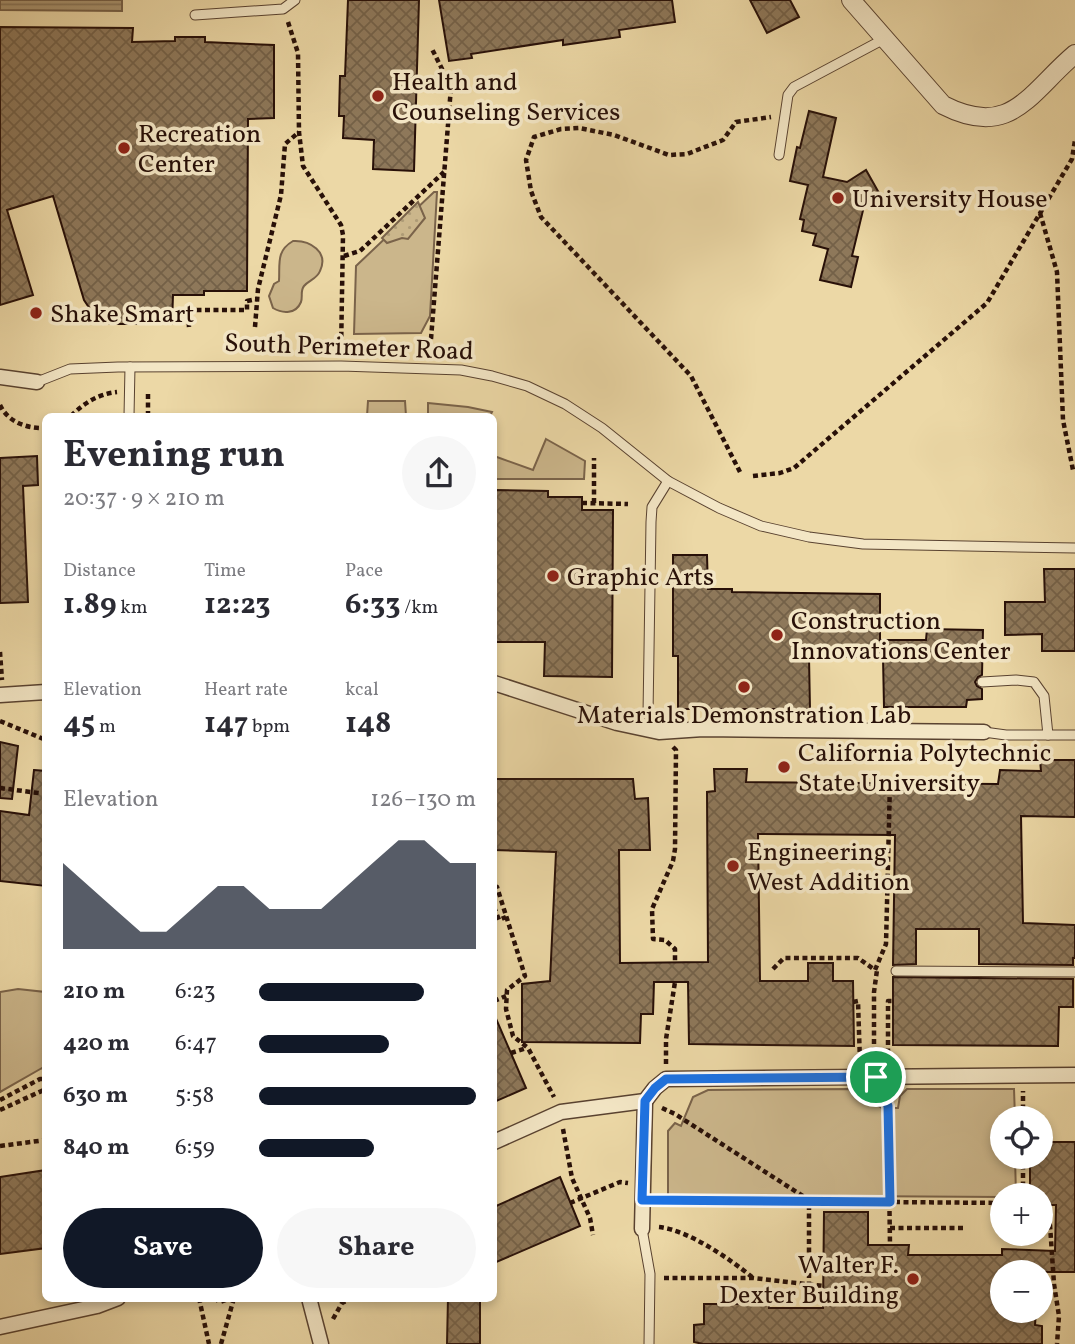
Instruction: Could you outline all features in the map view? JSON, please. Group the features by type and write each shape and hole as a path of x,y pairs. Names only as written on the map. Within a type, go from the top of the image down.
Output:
{"street":[{"path":"851,0 943,105 963,115 985,118 1003,115 1021,106 1075,54"},
{"name":"South Perimeter Road","path":"0,377 37,382"},
{"path":"497,684 617,723 659,732 704,729 984,732"},
{"path":"0,695 42,692"},
{"path":"642,1229 645,1101 666,1079 1075,1075"},
{"path":"497,1141 561,1112 645,1101"},
{"path":"0,1327 108,1302"},
{"path":"310,1302 321,1344"}],"lane":[{"path":"195,15 283,9 295,0"},
{"path":"779,155 788,95 794,87 884,38"},
{"name":"South Perimeter Road","path":"37,382 70,369 130,367 341,366 461,370 527,386 565,404 602,428 668,481 695,497 742,518 808,537 863,544 1075,548"},
{"path":"129,413 130,367"},
{"path":"659,732 648,714 651,522 652,506 668,481"},
{"path":"982,682 1034,682 1044,696 1048,735"},
{"path":"984,732 1006,735 1075,735"},
{"path":"895,971 1075,972"},
{"path":"642,1229 650,1274 649,1344"}],"path":[{"path":"283,9 294,33 298,53 299,132 303,166 341,225 344,256 341,366"},
{"path":"431,340 451,87 432,49"},
{"path":"740,472 691,376 541,217 531,191 526,160 534,137 561,129 579,128 614,135 668,155 687,154 723,140 736,122 784,114"},
{"path":"254,327 257,299 281,195 285,144 299,132"},
{"path":"753,475 780,474 794,468 987,303 1072,159 1075,140"},
{"path":"344,256 360,251 445,170"},
{"path":"1040,213 1057,272 1063,421 1073,470"},
{"path":"188,327 188,310 247,310 247,301 257,299"},
{"path":"74,413 83,404 107,393 118,392"},
{"path":"148,393 148,413"},
{"path":"0,405 4,413 19,424 42,428"},
{"path":"594,458 594,503"},
{"path":"582,503 628,504"},
{"path":"0,652 1,668"},
{"path":"0,721 42,738"},
{"path":"659,732 676,750 675,849 673,862 652,908 653,939 665,940 675,949 675,962"},
{"path":"890,782 886,944 875,970 873,1063 888,1106 890,1245"},
{"path":"0,788 42,793"},
{"path":"497,887 525,976 508,990 506,996 506,1009 513,1036 528,1048 561,1112 572,1178 590,1219 593,1235"},
{"path":"497,921 506,917"},
{"path":"773,969 784,958 858,958 875,970 895,971"},
{"path":"666,1079 666,1039 675,982"},
{"path":"497,1000 506,996"},
{"path":"853,1002 858,1001 859,1045"},
{"path":"888,1062 888,1001 893,1001"},
{"path":"511,1053 528,1048"},
{"path":"1023,1075 1023,1106"},
{"path":"0,1100 42,1079"},
{"path":"0,1110 42,1092"},
{"path":"11,1094 17,1102"},
{"path":"645,1101 675,1114 809,1200"},
{"path":"0,1146 42,1141"},
{"path":"570,1203 620,1182 642,1183"},
{"path":"642,1200 990,1203"},
{"path":"809,1200 809,1283"},
{"path":"663,1228 675,1229 736,1264 753,1278"},
{"path":"890,1228 964,1228"},
{"path":"1051,1246 1059,1315 1057,1344"},
{"path":"663,1278 753,1278 823,1286"},
{"path":"200,1302 209,1344"},
{"path":"221,1344 231,1302"}],"shaded area":[{"path":"0,0 122,0 122,11 0,10"},
{"path":"437,192 430,316 421,333 354,334 356,266"},
{"path":"418,202 425,218 408,239 402,238 387,243 382,238"},
{"path":"293,241 316,248 322,258 322,264 317,276 303,288 299,306 293,311 285,312 273,308 269,296 274,284 279,281 281,253"},
{"path":"368,401 405,401 406,413 367,413"},
{"path":"428,403 492,412 492,413 428,413"},
{"path":"546,439 585,461 584,479 497,479 497,457 533,470"},
{"path":"18,989 42,992 42,1068 0,1092 0,992"},
{"path":"851,1089 882,1108 898,1108 900,1096 907,1089 1014,1089 1015,1106 990,1106 990,1169 1015,1169 1016,1183 990,1183 990,1197 668,1195 668,1131 675,1123 681,1126 693,1097 708,1090"}],"building":[{"path":"348,0 419,0 414,171 373,169 374,140 343,138 344,116 339,116 340,76 345,76"},
{"path":"439,0 672,0 675,22 619,30 620,37 563,45 563,40 471,54 472,58 449,61"},
{"path":"750,0 790,0 799,17 767,33"},
{"name":"Recreation Center","path":"0,27 133,28 132,42 205,37 205,42 274,45 274,118 248,119 247,291 204,291 204,295 173,295 172,324 109,324 92,312 84,300 53,196 7,210 33,295 0,305"},
{"name":"University House","path":"809,111 836,118 823,177 847,182 866,170 879,193 865,202 852,256 858,257 851,287 820,280 828,249 813,245 816,234 802,231 804,220 800,219 808,185 790,181 797,147 800,148"},
{"path":"37,456 38,485 23,486 28,602 0,603 0,458"},
{"name":"Graphic Arts","path":"497,490 548,491 548,497 582,497 582,510 613,510 612,677 544,676 545,642 497,642"},
{"name":"Construction Innovations Center","path":"673,555 707,555 708,589 732,589 732,592 880,594 880,640 926,640 927,629 983,630 982,675 975,682 982,689 982,699 967,700 966,707 884,707 883,657 809,657 810,709 678,709 678,656 673,656"},
{"path":"1044,569 1075,569 1075,651 1042,651 1042,634 1005,635 1005,602 1045,602"},
{"path":"0,742 18,746 12,799 0,798"},
{"path":"1040,760 1075,760 1075,817 1021,816 1023,923 1075,925 1073,965 979,964 979,929 916,929 916,964 893,965 895,835 758,834 760,981 808,981 808,963 833,963 833,981 853,981 854,1046 689,1044 688,982 654,982 653,1014 641,1014 640,1043 522,1042 522,984 550,981 556,852 497,850 497,779 633,779 635,799 648,798 650,850 619,850 620,963 708,962 707,792 715,791 714,769 747,769 746,782 998,784 1000,770 1041,771"},
{"path":"34,770 42,771 42,886 0,881 0,811 29,815"},
{"path":"893,977 1073,979 1073,1007 1059,1007 1058,1046 893,1045"},
{"path":"497,1021 526,1088 497,1101"},
{"name":"Walter F. Dexter Building","path":"1053,1142 1075,1142 1075,1272 1053,1272 1053,1260 990,1260 990,1323 1035,1323 1042,1326 1042,1344 694,1342 694,1325 704,1324 704,1304 769,1304 769,1308 823,1308 824,1212 868,1212 868,1245 909,1245 908,1255 1002,1255 1002,1249 1055,1251 1056,1205 1053,1205 1053,1183 1030,1183 1030,1169 1053,1169"},
{"path":"42,1171 42,1249 0,1254 0,1177"},
{"path":"560,1177 580,1226 497,1262 497,1206"},
{"path":"448,1302 480,1302 480,1344 447,1344"}],"place":[{"name":"Health and Counseling Services","path":"378,96"},
{"name":"Recreation Center","path":"124,148"},
{"name":"University House","path":"838,198"},
{"name":"Shake Smart","path":"36,313"},
{"name":"Graphic Arts","path":"553,576"},
{"name":"Construction Innovations Center","path":"777,635"},
{"name":"Materials Demonstration Lab","path":"744,687"},
{"name":"California Polytechnic State University","path":"784,767"},
{"name":"Engineering West Addition","path":"733,866"},
{"name":"Walter F. Dexter Building","path":"913,1279"}],"route":[{"path":"876,1077 888,1106 890,1202 642,1200 645,1101 666,1079 876,1077"}]}
